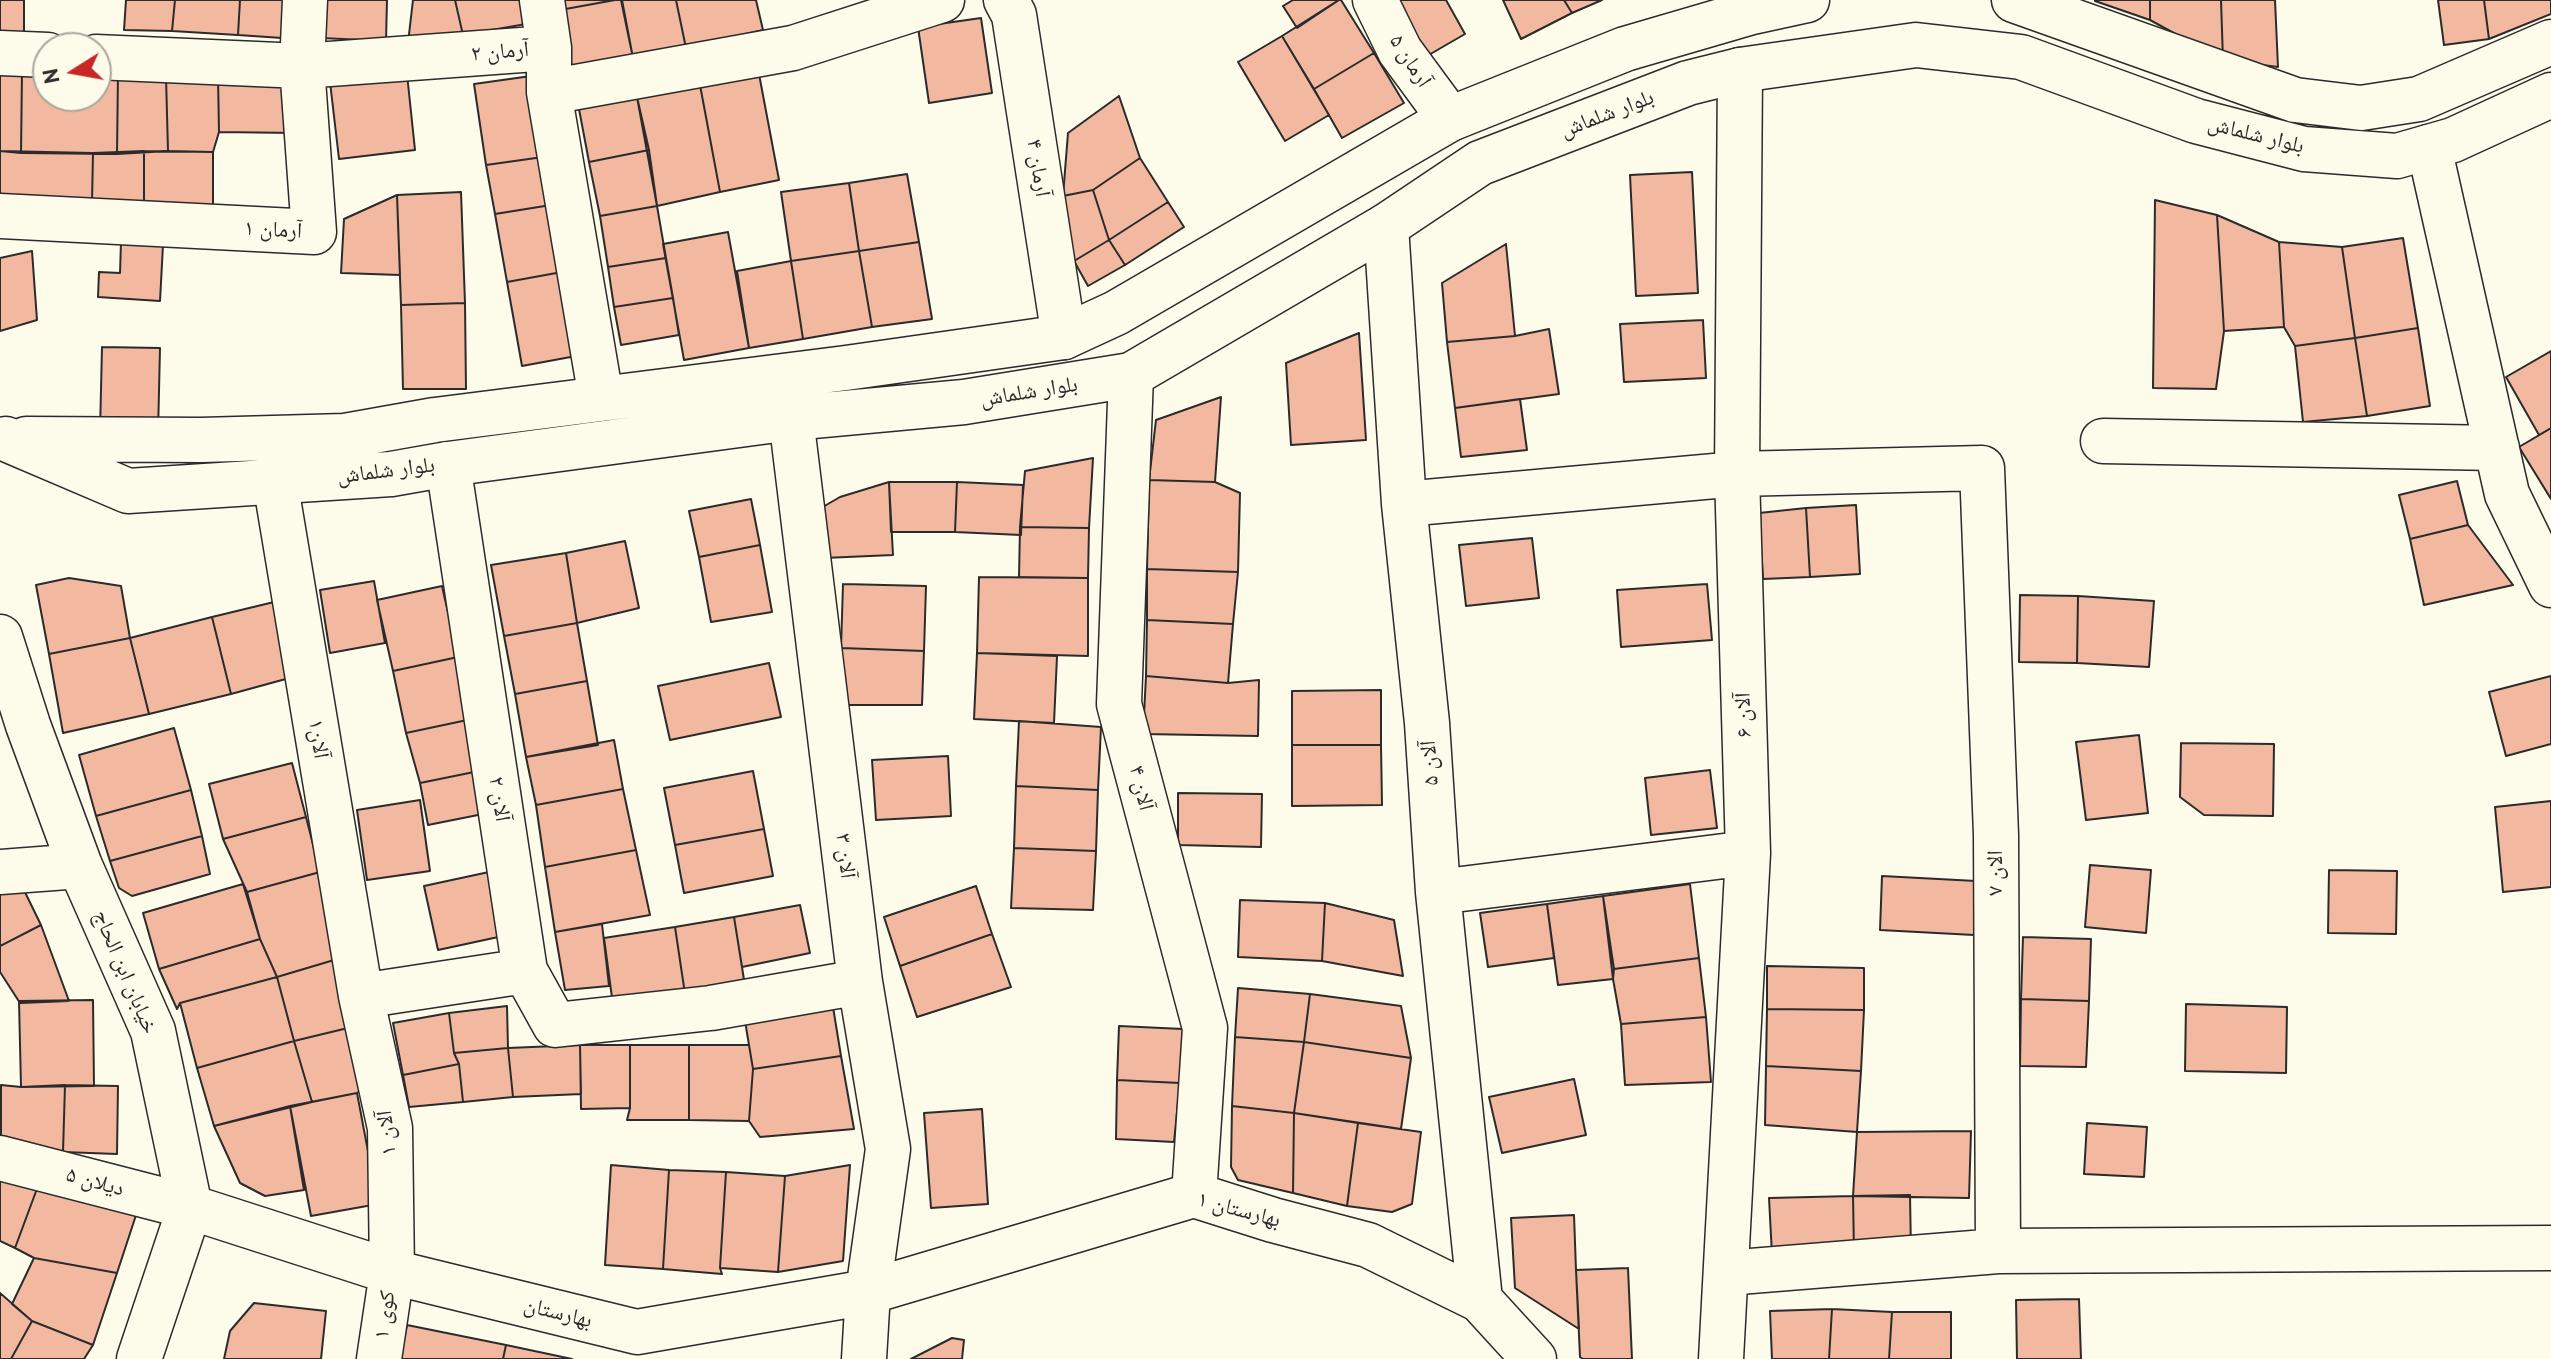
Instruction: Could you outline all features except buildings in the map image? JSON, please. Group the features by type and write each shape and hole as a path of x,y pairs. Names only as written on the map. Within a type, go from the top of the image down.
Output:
{"street":[{"name":"آرمان ۱","path":"0,216 314,232 302,66 305,0"},
{"path":"542,0 549,48"},
{"path":"549,92 793,48 942,0"},
{"name":"آرمان ۴","path":"1006,0 1014,15 1064,337"},
{"name":"آرمان ۵","path":"1375,0 1400,51 1450,119"},
{"name":"بلوار شلماش","path":"3,439 201,440 345,436 601,398 1064,337 1116,313 1450,119 1625,49 1749,6 1807,0"},
{"name":"بلوار شلماش","path":"2023,1 2295,100 2361,108 2419,99 2551,42"},
{"name":"بلوار شلماش","path":"3,439 128,491 403,472 791,418 964,402 1131,375 1386,226 1480,163 1688,83 1740,70 1916,45 2021,57 2196,121 2304,149 2397,156 2453,140 2551,95"},
{"name":"آرمان ۲","path":"112,58 302,66 549,48 549,92 601,398"},
{"path":"0,53 32,54"},
{"name":"آلان ۶","path":"1721,1359 1748,853 1737,474 1740,70"},
{"path":"2429,147 2507,494 2551,585"},
{"name":"آلان ۵","path":"1386,226 1404,504 1427,723 1438,892 1505,1337"},
{"name":"آلان ۴","path":"1131,375 1119,704 1205,1028 1194,1195"},
{"name":"آلان ۳","path":"791,418 860,982 888,1149 868,1292"},
{"path":"416,424 425,440 428,456 448,464"},
{"path":"403,472 411,458 409,446 416,424"},
{"path":"2103,441 2497,448"},
{"name":"آلان ۲","path":"448,464 525,971"},
{"name":"الان ۷","path":"1737,474 1982,468 1996,835 1998,1251"},
{"path":"1404,504 1737,474"},
{"name":"آلان۱","path":"275,481 361,996"},
{"name":"خیابان ابن الحاج","path":"0,637 28,725 80,866 153,1031 190,1207"},
{"path":"1438,892 1748,853"},
{"path":"0,872 80,866"},
{"path":"361,996 525,971 555,1025 711,1008 860,982"},
{"name":"آلان ۱","path":"361,996 390,1128 392,1272"},
{"name":"دیلان ۵","path":"0,1158 190,1207"},
{"name":"بهارستان ۱","path":"868,1292 1194,1195 1368,1245 1505,1337"},
{"path":"139,1359 190,1207"},
{"name":"بهارستان","path":"190,1207 636,1346 868,1292"},
{"path":"1726,1273 1998,1251 2551,1248"},
{"name":"کوی ۱","path":"379,1359 392,1272"},
{"path":"864,1359 868,1292"}]}
